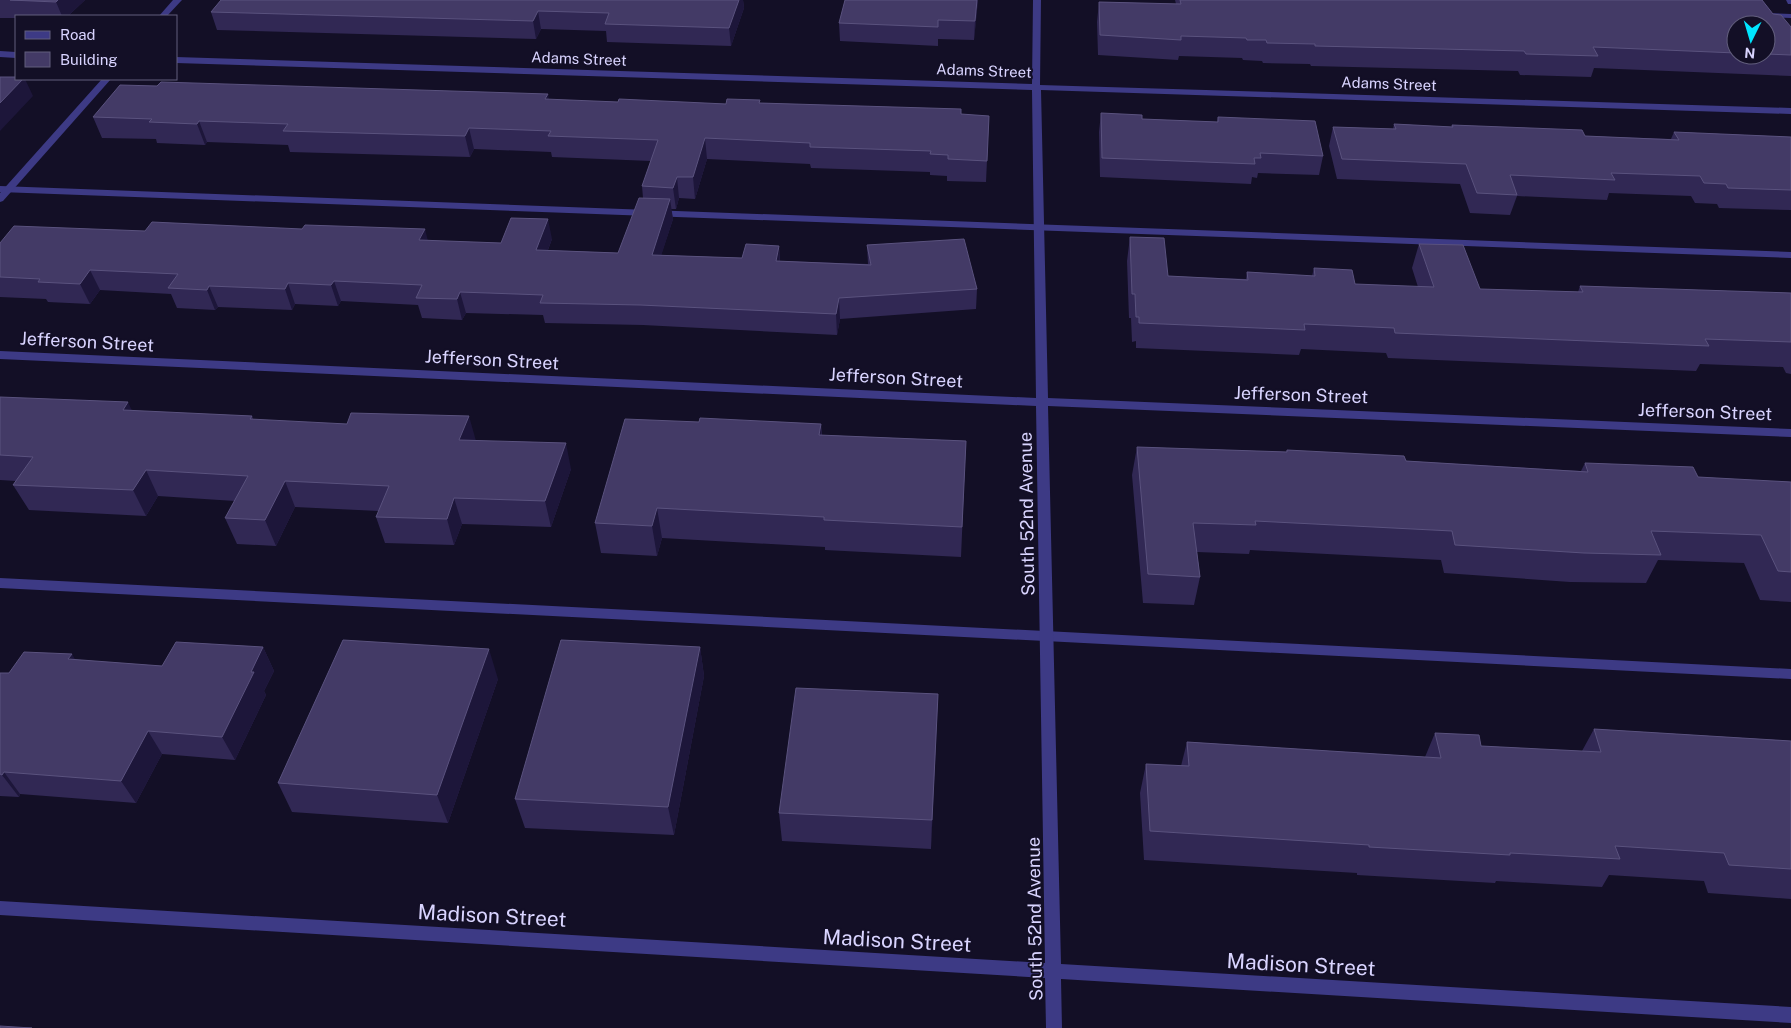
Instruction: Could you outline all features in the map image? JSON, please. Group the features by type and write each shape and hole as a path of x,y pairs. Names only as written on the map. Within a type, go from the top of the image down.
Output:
{"street":[{"path":"164,15 178,0"},
{"name":"South 52nd Avenue","path":"1037,0 1036,87 1054,1028"},
{"path":"1776,15 1791,16"},
{"path":"0,54 15,54"},
{"name":"Adams Street","path":"178,60 1791,111"},
{"path":"0,199 4,189 106,80"},
{"path":"4,189 1791,255"},
{"name":"Jefferson Street","path":"0,356 1791,433"},
{"path":"0,583 1791,674"},
{"name":"Madison Street","path":"0,908 1791,1015"}],"building":[{"path":"10,0 58,0 56,2"},
{"path":"221,0 739,0 729,28 605,24 609,13 538,11 533,21 211,12"},
{"path":"845,0 977,0 975,21 938,20 938,27 839,23"},
{"path":"1180,0 1762,0 1773,14 1781,15 1791,27 1791,55 1776,54 1776,15 1726,15 1726,53 1593,47 1598,56 1526,54 1524,51 1315,46 1315,44 1267,43 1266,40 1247,40 1246,38 1181,36 1181,40 1100,35 1099,2 1181,4"},
{"path":"0,77 15,77 15,80 22,80 0,103"},
{"path":"161,82 548,94 545,99 618,102 619,99 726,104 727,99 760,100 759,103 961,109 961,114 989,116 987,161 948,159 948,155 930,154 931,151 810,147 810,143 705,138 693,177 677,177 673,188 642,186 658,140 548,136 551,131 469,128 465,136 283,131 288,124 199,121 197,124 149,122 152,119 93,117 120,85 157,86"},
{"path":"1101,113 1142,115 1142,119 1218,122 1218,117 1315,121 1323,156 1260,153 1261,158 1254,158 1255,164 1102,158"},
{"path":"1394,124 1582,130 1585,136 1679,140 1674,132 1791,137 1791,190 1728,188 1726,184 1704,183 1700,176 1611,173 1615,180 1510,175 1517,195 1477,193 1466,164 1342,159 1333,127 1396,129"},
{"path":"639,198 670,199 652,255 742,258 746,244 779,246 776,261 871,265 867,245 964,239 977,289 839,298 836,314 640,305 540,303 543,295 460,292 457,299 416,298 422,285 334,281 331,285 288,283 285,289 209,286 207,290 168,288 178,274 90,270 80,284 38,282 40,279 0,277 0,243 14,226 145,231 152,222 302,229 305,225 425,229 419,240 501,243 511,218 548,219 536,250 618,253"},
{"path":"1130,237 1164,238 1168,276 1248,280 1247,272 1315,276 1314,268 1352,270 1355,284 1434,287 1419,244 1463,245 1480,289 1583,292 1580,286 1791,293 1791,342 1705,339 1709,346 1395,333 1394,328 1304,324 1305,330 1139,323 1139,317 1136,317 1135,294 1132,294"},
{"path":"0,397 128,402 123,410 252,416 250,419 347,424 351,413 469,416 459,440 566,443 545,501 454,498 447,519 376,517 389,486 285,481 265,520 225,518 248,476 146,470 133,490 13,485 33,457 0,455"},
{"path":"700,418 821,424 819,435 966,441 962,527 824,520 824,517 657,508 652,526 595,523 625,419 699,422"},
{"path":"1137,447 1287,452 1287,450 1404,456 1406,461 1588,472 1585,463 1693,467 1698,477 1791,482 1791,572 1778,571 1761,535 1651,531 1661,555 1584,553 1455,545 1452,531 1255,521 1256,525 1193,523 1200,577 1148,574"},
{"path":"343,640 489,649 437,795 278,783"},
{"path":"561,640 700,647 668,807 515,799"},
{"path":"176,642 263,647 251,672 254,672 222,737 148,731 121,781 4,772 2,775 0,774 0,673 9,673 24,652 72,654 68,659 162,666"},
{"path":"796,688 938,694 932,820 779,813"},
{"path":"1594,729 1791,741 1791,869 1729,865 1724,853 1615,846 1620,859 1369,847 1369,845 1150,831 1146,764 1189,766 1187,742 1441,758 1435,733 1479,735 1481,746 1601,752"},
{"path":"0,1026 32,1028 0,1028"}]}
